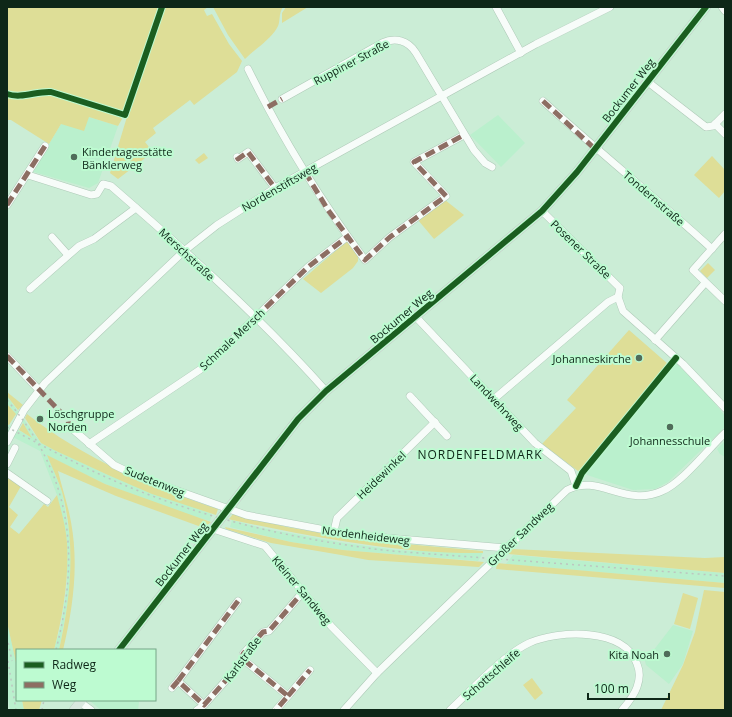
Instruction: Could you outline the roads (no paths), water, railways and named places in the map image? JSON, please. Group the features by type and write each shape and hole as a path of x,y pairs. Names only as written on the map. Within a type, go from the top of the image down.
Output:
{"main road":[{"name":"Bockumer Weg","path":"120,649 298,419 326,392 542,211 595,149 706,7"},
{"path":"74,710 81,701"}],"street":[{"path":"496,7 521,52"},
{"name":"Nordenstiftsweg","path":"7,442 24,410 39,390 184,251 230,216 275,188 521,52 610,7"},
{"path":"722,7 725,11"},
{"name":"Ruppiner Straße","path":"282,99 382,43 396,40 405,42 413,48 464,135 479,157 492,167"},
{"path":"248,68 305,172 347,236 365,260 378,247 446,196 414,162 464,135"},
{"path":"648,82 702,125 710,127 725,114"},
{"name":"Tondernstraße","path":"543,101 595,149 625,171 712,249"},
{"path":"715,124 725,134"},
{"path":"7,205 45,146"},
{"path":"236,157 238,159 248,152 275,188"},
{"name":"Merschstraße","path":"28,174 91,195 97,194 103,184 112,186 255,318 299,361 326,392"},
{"path":"30,289 82,244 94,239 136,208"},
{"name":"Posener Straße","path":"542,211 620,288 618,297"},
{"path":"725,234 693,270 725,301"},
{"name":"Schmale Mersch","path":"89,444 204,367 308,267 347,236"},
{"path":"52,237 68,255"},
{"path":"655,340 705,283"},
{"path":"494,399 608,302 618,297 623,311 683,364 725,408"},
{"name":"Landwehrweg","path":"416,317 535,443 571,471 576,486"},
{"path":"7,356 39,390"},
{"path":"410,396 448,436"},
{"name":"Heidewinkel","path":"334,531 337,518 435,422"},
{"name":"Sudetenweg","path":"69,426 114,464 139,477 229,509"},
{"path":"576,486 592,485 615,493 635,496 655,494 671,486 725,433"},
{"path":"7,464 15,448"},
{"path":"7,473 47,502"},
{"name":"Großer Sandweg","path":"344,710 377,673 506,548 559,497 576,486"},
{"name":"Nordenheideweg","path":"229,509 270,520 382,538 506,548"},
{"name":"Kleiner Sandweg","path":"213,529 265,546 303,592 377,673"},
{"name":"Karlstraße","path":"197,710 204,705 244,660 243,654 248,648 263,632 270,631 303,592"},
{"path":"172,688 238,601"},
{"name":"Schottschleife","path":"450,710 518,649 545,638 574,634 591,635 615,641 625,646 633,654 638,665 639,682 636,692 622,710"},
{"path":"244,660 288,696"},
{"path":"276,710 310,670"},
{"path":"178,681 204,705"},
{"path":"81,701 91,710"}],"railway":[{"path":"7,400 29,429 46,458 58,488 65,518 68,549 68,582 56,649"},
{"path":"7,427 67,458 129,487 225,520 291,535 325,542 392,551 725,576"},
{"path":"7,637 12,661"},
{"path":"7,655 16,710"},
{"path":"42,710 44,701"}],"place":[{"name":"Kindertagesstätte Bänklerweg","path":"74,157"},
{"name":"Johanneskirche","path":"639,358"},
{"name":"Löschgruppe Norden","path":"40,419"},
{"name":"Johannesschule","path":"670,427"},
{"name":"Kita Noah","path":"667,654"}],"district":[{"name":"NORDENFELDMARK","path":"480,454"}]}
